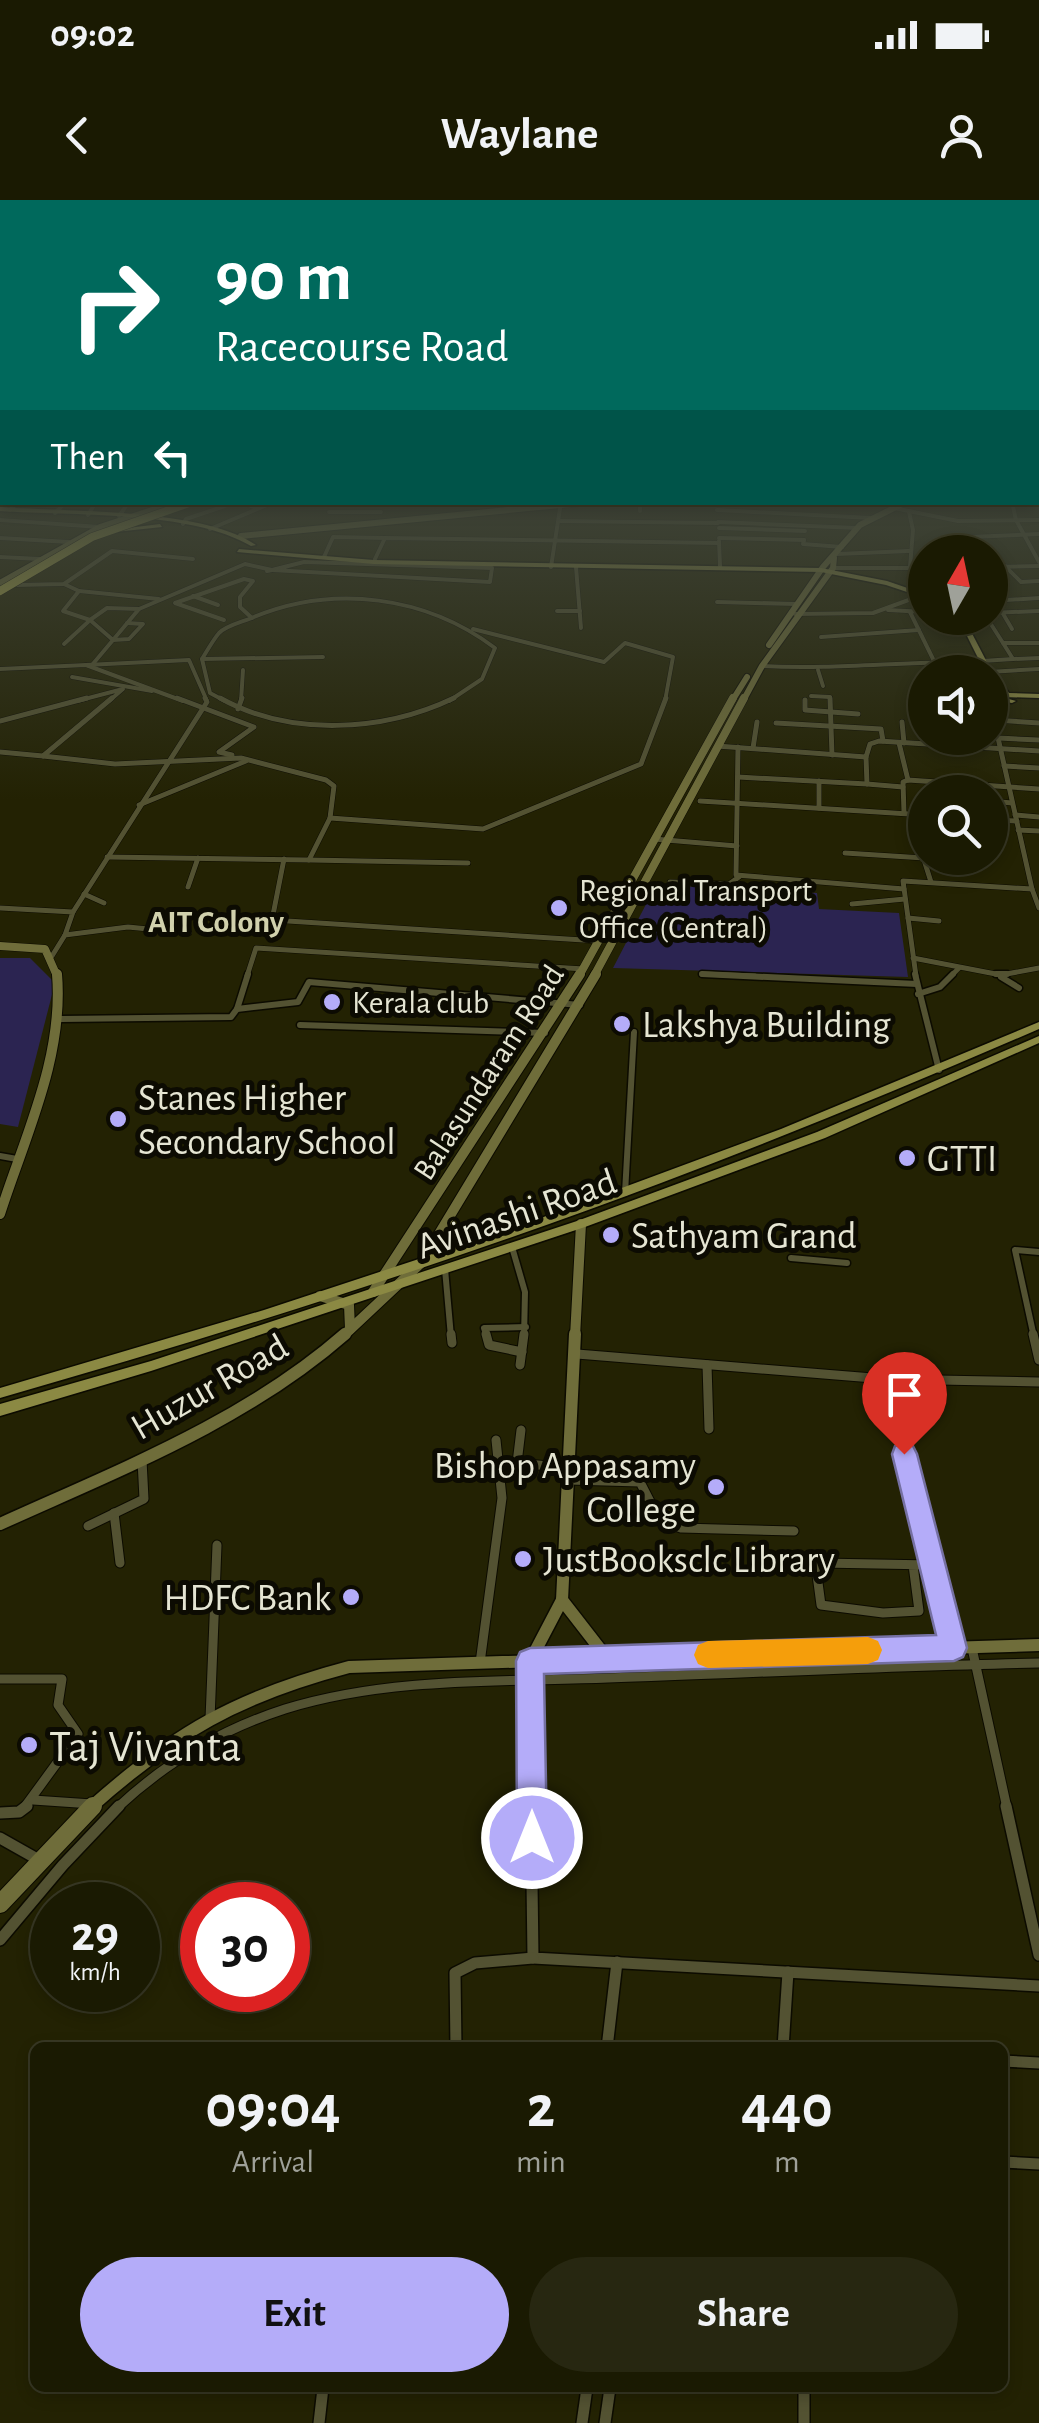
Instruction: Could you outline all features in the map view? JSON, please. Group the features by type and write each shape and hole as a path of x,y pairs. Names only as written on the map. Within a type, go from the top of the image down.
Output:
{"main road":[{"name":"Balasundaram Road","path":"422,1262 580,1004 717,746 807,593"},
{"name":"Balasundaram Road","path":"373,1292 566,1002 720,720 811,593"},
{"path":"1008,695 1039,699"},
{"path":"1008,696 1039,699"},
{"path":"608,926 620,928"},
{"path":"0,946 46,949 52,956 60,987 61,1018 0,1214"},
{"name":"Avinashi Road","path":"0,1393 149,1351 626,1193 802,1128 1039,1025"},
{"name":"Avinashi Road","path":"0,1410 134,1372 582,1224 820,1135 1039,1039"},
{"path":"530,1661 562,1600 582,1224"},
{"name":"Huzur Road","path":"0,1524 142,1460 300,1373 406,1281 422,1262"},
{"path":"315,1296 344,1302 352,1313 350,1328"},
{"path":"562,1600 607,1658"},
{"path":"0,1904 92,1804 163,1746 264,1691 349,1667 1039,1646"}],"street":[{"path":"78,593 62,611 89,621 113,640 128,639 143,624 127,623"},
{"path":"95,593 161,600"},
{"path":"64,644 107,608 139,608 178,593"},
{"path":"201,593 175,602 224,620"},
{"path":"243,593 240,608 252,618"},
{"path":"578,593 581,628"},
{"path":"1024,593 1026,598"},
{"path":"193,596 218,605"},
{"path":"338,596 411,604 461,620 495,648 481,681 428,710 346,726 267,719 210,693 202,660 220,630 252,618 276,608 338,596"},
{"path":"1008,600 1039,598"},
{"path":"796,614 844,616 908,600"},
{"path":"717,602 798,604"},
{"path":"89,665 139,608"},
{"path":"884,609 908,612"},
{"path":"557,611 580,610"},
{"path":"1008,612 1039,612"},
{"path":"330,818 482,829 641,764 670,689 674,656 625,643 604,662 470,628"},
{"path":"821,637 908,631"},
{"path":"998,635 1013,659"},
{"path":"1003,643 1039,642"},
{"path":"202,660 323,657"},
{"path":"1008,659 1039,658"},
{"path":"0,668 189,660 207,702 73,912 52,956"},
{"path":"762,666 818,670 908,663"},
{"path":"89,665 254,727 219,752 326,780 334,786 330,818 310,860"},
{"path":"1008,671 1039,669"},
{"path":"238,709 244,697 243,670"},
{"path":"818,670 824,686"},
{"path":"72,677 98,677 123,689"},
{"path":"0,721 123,689 161,691"},
{"path":"42,756 123,689"},
{"path":"832,755 829,727 832,712 830,697 808,698 806,710 832,712 858,714"},
{"path":"1008,721 1039,723"},
{"path":"753,748 757,722"},
{"path":"902,722 901,743 908,780 903,782 904,814"},
{"path":"776,723 881,729 884,742"},
{"path":"1008,738 1039,740"},
{"path":"867,784 866,757 870,744 908,743"},
{"path":"717,746 866,757"},
{"path":"738,747 739,876"},
{"path":"1008,749 1039,752"},
{"path":"0,752 164,764 244,760"},
{"path":"1003,755 1039,908"},
{"path":"139,806 244,760"},
{"path":"1004,766 1039,768"},
{"path":"738,776 903,788"},
{"path":"818,781 818,808"},
{"path":"1010,787 1039,789"},
{"path":"700,801 908,814"},
{"path":"1008,803 1012,803"},
{"path":"1008,821 1039,817"},
{"path":"1017,822 1039,831"},
{"path":"654,839 737,846"},
{"path":"845,853 908,857"},
{"path":"107,857 468,863"},
{"path":"188,887 198,858"},
{"path":"284,859 272,920 599,941"},
{"path":"929,875 931,882"},
{"path":"670,882 729,884 739,876 904,889"},
{"path":"939,1070 918,994 903,881 1032,889"},
{"path":"84,894 104,902"},
{"path":"852,904 906,898"},
{"path":"0,908 73,912"},
{"path":"908,918 939,920"},
{"path":"65,935 128,927 189,933"},
{"path":"61,1018 232,1017 256,948 584,969"},
{"path":"914,958 997,975 1039,968"},
{"path":"918,994 940,988 958,968"},
{"path":"702,974 917,984"},
{"path":"997,975 1020,988"},
{"path":"237,1009 298,1002 309,982 580,1004"},
{"path":"300,1026 546,1033"},
{"path":"626,1193 634,1032"},
{"path":"0,1156 17,1158"},
{"path":"512,1247 525,1277 529,1303 520,1366"},
{"path":"1039,1252 1015,1250 1039,1360"},
{"path":"791,1258 847,1263"},
{"path":"445,1269 452,1343"},
{"path":"522,1352 488,1345 484,1328 526,1327"},
{"path":"577,1354 885,1379 1039,1382"},
{"path":"707,1365 710,1429"},
{"path":"885,1379 954,1648"},
{"path":"521,1430 517,1462 570,1474 640,1482 660,1520 681,1528 794,1531"},
{"path":"480,1662 502,1498 496,1440"},
{"path":"88,1526 144,1499 142,1460"},
{"path":"114,1514 120,1563"},
{"path":"210,1719 217,1545"},
{"path":"913,1564 919,1611 866,1612 820,1604 820,1563 913,1564 932,1565"},
{"path":"972,1648 1039,1956"},
{"path":"530,1661 533,1958"},
{"path":"0,1940 152,1774 190,1750 251,1722 329,1696 426,1686 1039,1664"},
{"path":"0,1679 62,1679 58,1704 78,1734 33,1800 19,1812 0,1813"},
{"path":"33,1800 92,1804"},
{"path":"1,1841 39,1860"},
{"path":"456,2042 454,1974 475,1963 533,1958 1039,1986"},
{"path":"608,2042 616,1962"},
{"path":"783,2042 788,1972"},
{"path":"1008,2061 1039,2062"},
{"path":"1008,2162 1039,2164"},
{"path":"319,2423 323,2392"},
{"path":"582,2423 586,2392"},
{"path":"605,2423 609,2392"},
{"path":"804,2392 804,2423"}],"shaded area":[{"path":"656,885 817,893 819,909 899,913 908,977 613,968"},
{"path":"0,958 30,958 55,983 18,1127 0,1124"}],"slow traffic":[{"path":"708,1655 868,1650"}],"place":[{"name":"Regional Transport Office (Central)","path":"559,908"},
{"name":"Kerala club","path":"332,1002"},
{"name":"Lakshya Building","path":"622,1024"},
{"name":"Stanes Higher Secondary School","path":"118,1119"},
{"name":"GTTI","path":"907,1158"},
{"name":"Sathyam Grand","path":"611,1235"},
{"name":"Bishop Appasamy College","path":"716,1487"},
{"name":"JustBooksclc Library","path":"523,1559"},
{"name":"HDFC Bank","path":"351,1597"},
{"name":"Taj Vivanta","path":"29,1745"}],"district":[{"name":"AIT Colony","path":"216,921"}],"route":[{"path":"532,1838 530,1661 954,1648 904,1454"}]}
